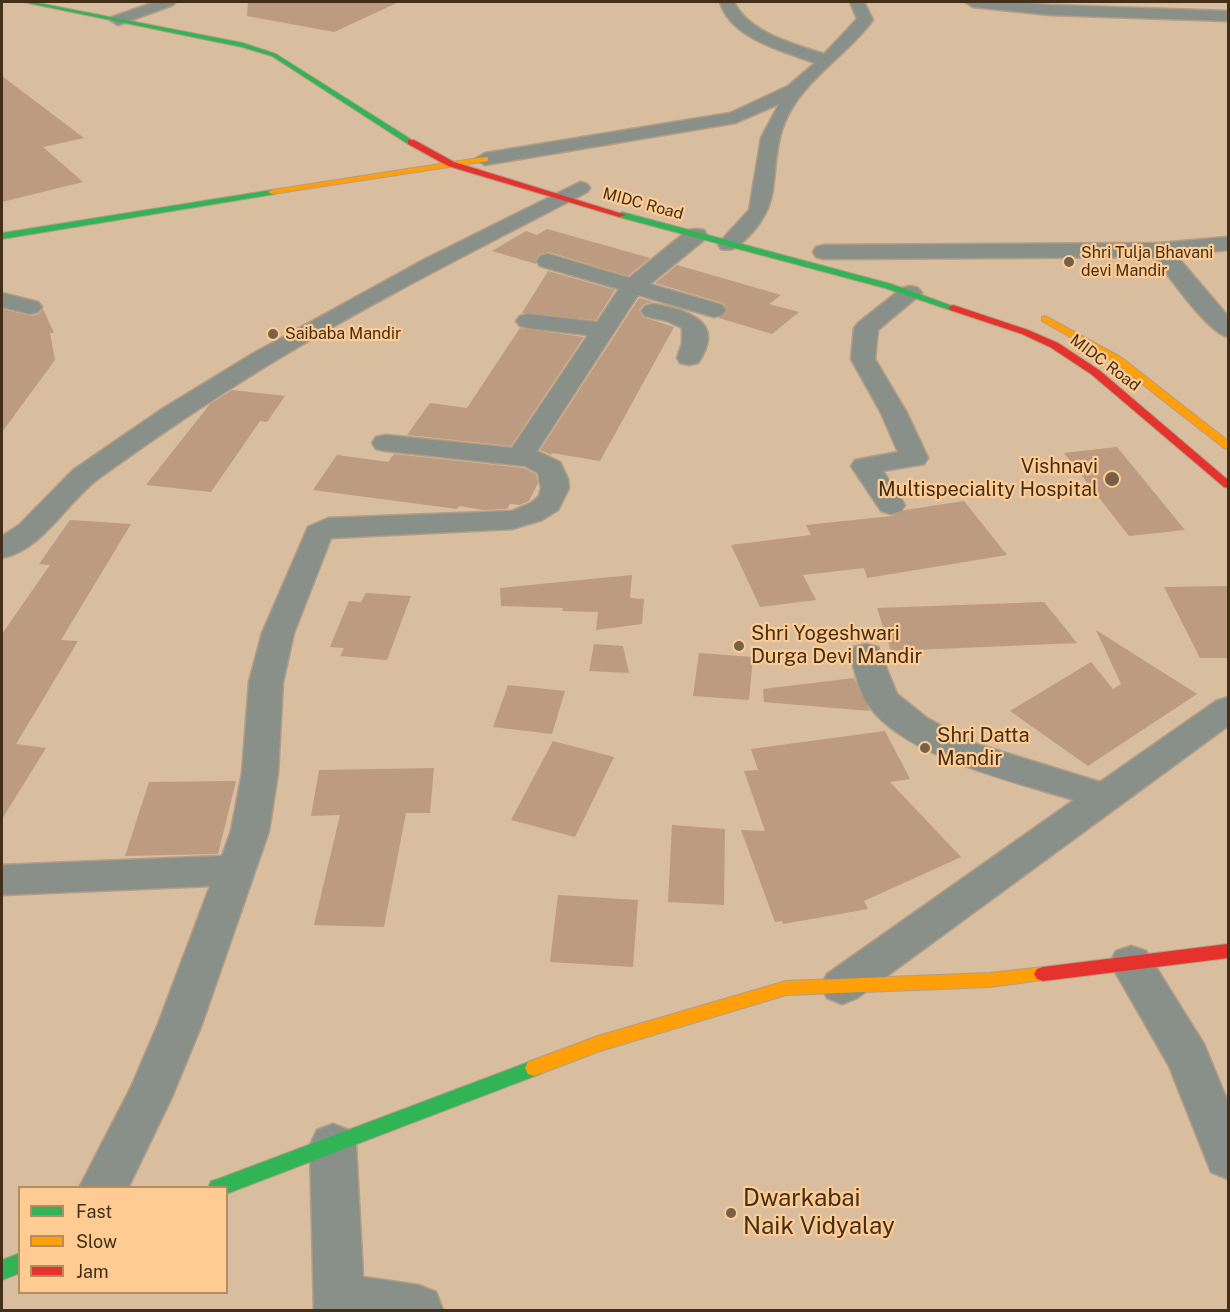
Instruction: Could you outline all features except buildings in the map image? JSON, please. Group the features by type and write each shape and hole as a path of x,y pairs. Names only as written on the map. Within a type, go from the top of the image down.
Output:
{"main road":[{"name":"MIDC Road","path":"26,2 243,45 274,55 428,153 451,164 582,194"},
{"path":"75,2 262,39 288,47"},
{"path":"363,110 380,106"},
{"path":"460,147 485,159 516,168"},
{"path":"2,236 107,217 485,159"},
{"name":"MIDC Road","path":"548,178 582,194 696,235 738,234 997,321 1054,345 1095,372 1228,485"},
{"path":"819,251 882,267"},
{"name":"MIDC Road","path":"1036,315 1095,343 1127,365 1228,446"},
{"path":"223,1186 598,1044 786,988 990,980 1228,951"},
{"path":"2,1270 18,1264"}],"street":[{"path":"118,20 168,2"},
{"path":"727,2 732,13 761,34 827,61"},
{"path":"485,159 735,118 794,90 827,61 865,20 857,2"},
{"path":"973,2 1050,10 1140,7 1228,16"},
{"path":"738,234 756,217 763,197 766,158 775,125 788,108 794,90"},
{"path":"2,549 29,531 83,476 171,415 271,353 433,264 582,194"},
{"path":"520,457 627,295 696,235"},
{"path":"819,251 1160,250 1227,245"},
{"path":"1160,250 1199,299 1228,330"},
{"path":"548,261 694,325 694,343 689,358"},
{"path":"891,505 865,466 914,458 894,413 863,359 866,328 910,293"},
{"path":"627,295 714,310"},
{"path":"2,300 30,307"},
{"path":"528,321 602,330"},
{"path":"104,1186 149,1097 180,1024 250,831 260,773 266,682 278,633 318,533 328,527 527,518 550,504 556,485 550,468 543,462 520,457 386,443"},
{"path":"866,655 882,700 915,727 961,752 1106,797"},
{"path":"842,986 1228,709"},
{"path":"2,880 236,870"},
{"path":"1131,963 1188,1058 1228,1157"},
{"path":"333,1145 339,1305 418,1311"}],"traffic: fast":[{"path":"26,2 243,45 274,55 411,142"},
{"path":"2,236 272,192"},
{"path":"622,215 888,286 953,308"},
{"path":"223,1186 534,1068"},
{"path":"2,1270 18,1264"}],"traffic: slow":[{"path":"272,192 485,159"},
{"path":"1045,319 1118,360 1228,446"},
{"path":"534,1068 598,1044 786,988 990,980 1043,974"}],"traffic: jam":[{"path":"411,142 451,164 622,215"},
{"path":"953,308 1025,332 1054,345 1095,372 1228,485"},
{"path":"1043,974 1228,951"}],"place":[{"name":"Shri Tulja Bhavani devi Mandir","path":"1069,262"},
{"name":"Saibaba Mandir","path":"273,334"},
{"name":"Vishnavi Multispeciality Hospital","path":"1112,479"},
{"name":"Shri Yogeshwari Durga Devi Mandir","path":"739,646"},
{"name":"Shri Datta Mandir","path":"925,748"},
{"name":"Dwarkabai Naik Vidyalay","path":"731,1213"}]}
